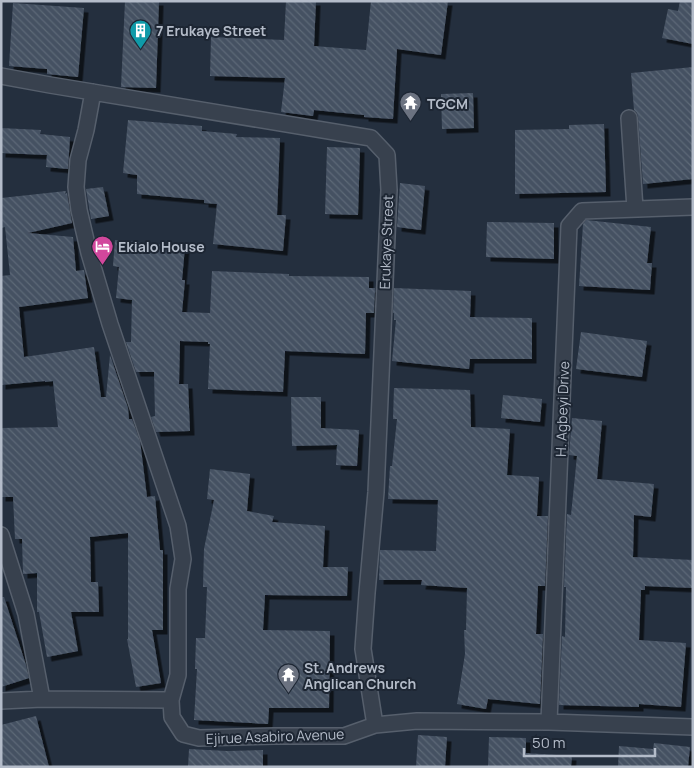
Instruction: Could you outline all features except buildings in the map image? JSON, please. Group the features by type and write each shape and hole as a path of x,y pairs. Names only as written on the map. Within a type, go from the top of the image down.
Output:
{"street":[{"name":"Erukaye Street","path":"1,76 371,138 387,156 388,190 376,492 363,649 375,725"},
{"path":"1,701 42,699 171,700 178,675 178,589 183,559 178,526 110,324 89,253 79,210 76,187 78,160 93,92"},
{"path":"629,118 635,209"},
{"name":"H. Agbeyi Drive","path":"549,722 569,226 582,211 693,206"},
{"path":"1,535 26,614 42,699"},
{"name":"Ejirue Asabiro Avenue","path":"171,700 172,717 183,734 199,738 344,736 375,725 417,721 549,722 693,727"}],"place":[{"name":"7 Erukaye Street","path":"140,49"},
{"name":"TGCM","path":"411,122"},
{"name":"Ekialo House","path":"102,265"},
{"name":"St. Andrews Anglican Church","path":"288,694"}]}
